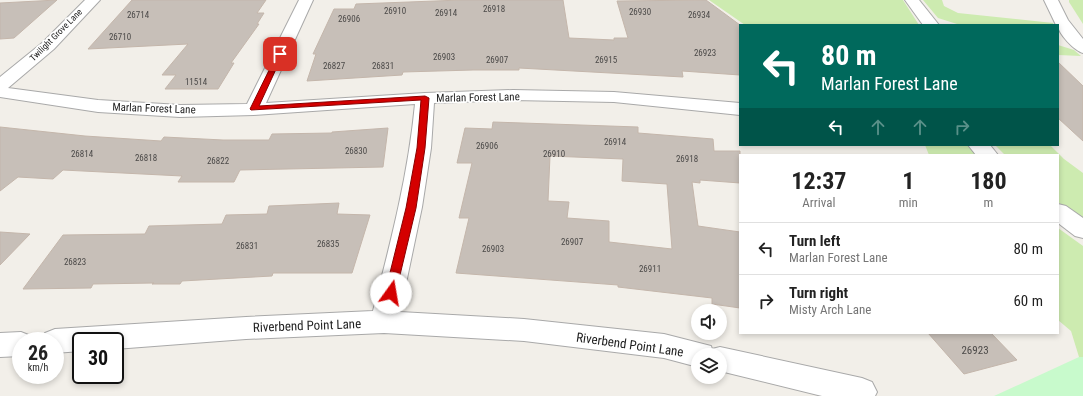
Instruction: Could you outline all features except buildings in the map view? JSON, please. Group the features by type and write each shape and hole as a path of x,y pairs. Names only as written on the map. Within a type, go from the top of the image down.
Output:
{"street":[{"name":"Twilight Grove Lane","path":"0,85 55,40 84,7 93,0"},
{"path":"254,109 306,0"},
{"path":"912,0 930,24"},
{"path":"1051,0 1057,17 1079,44"},
{"path":"1059,38 1079,44"},
{"name":"Marlan Forest Lane","path":"0,92 113,107 180,111 254,109 425,98 513,95 614,97 739,109"},
{"path":"384,322 411,208 421,148 425,98"},
{"path":"979,146 987,154"},
{"path":"1059,213 1083,230"},
{"name":"Riverbend Point Lane","path":"64,341 246,328 384,322 524,330 664,346 691,353"},
{"path":"0,344 12,344"},
{"path":"727,361 862,392"}],"green space":[{"path":"709,0 903,0 918,24 744,24"},
{"path":"923,0 942,0 944,6 958,13 1054,24 957,24 938,18"},
{"path":"1069,0 1083,0 1083,24 1069,2"},
{"path":"1059,45 1074,50 1081,56 1059,55"},
{"path":"925,146 968,146 975,154 929,154"},
{"path":"996,146 1051,146 1059,154 1004,154"},
{"path":"1059,154 1083,173 1083,220 1059,203"},
{"path":"1059,229 1083,246 1083,357 1079,357 1071,331 1059,321"},
{"path":"1079,357 1083,357 1083,396 994,396"}],"route":[{"path":"280,54 254,109 425,98 421,148 411,208 391,293"}]}
